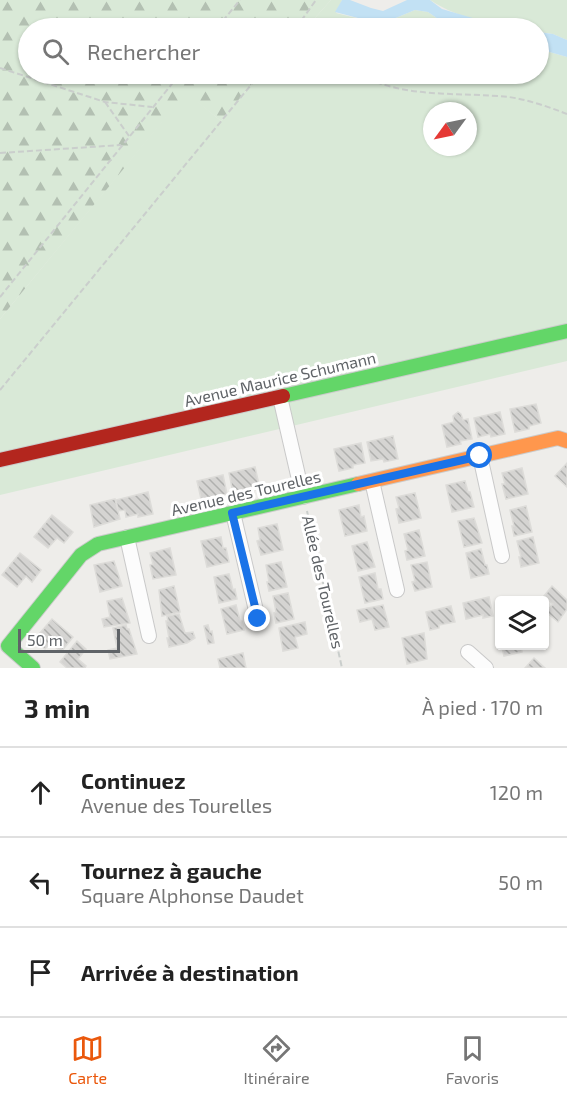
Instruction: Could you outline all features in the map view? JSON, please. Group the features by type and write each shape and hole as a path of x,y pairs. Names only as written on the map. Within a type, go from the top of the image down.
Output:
{"street":[{"name":"Avenue Maurice Schumann","path":"0,460 567,331"},
{"path":"280,397 303,497"},
{"name":"Avenue des Tourelles","path":"33,668 3,648 81,555 98,544 558,438 567,441"},
{"path":"480,456 502,556"},
{"path":"372,481 397,590"},
{"path":"232,513 258,619"},
{"path":"127,537 149,636"},
{"path":"468,652 486,668"}],"path":[{"path":"225,18 240,0"},
{"path":"303,18 316,0"},
{"path":"0,68 18,74"},
{"path":"49,84 105,102 152,107"},
{"path":"0,297 172,84"},
{"path":"0,390 252,84"},
{"path":"386,84 397,88 511,98 548,106 567,114"},
{"path":"105,102 129,136"},
{"path":"0,153 121,145"},
{"name":"Allée des Tourelles","path":"303,497 342,668"}],"green space":[{"path":"0,0 331,0 315,18 18,18 18,84 252,84 221,121 186,93 0,319"},
{"path":"331,0 342,0 336,13 356,18 315,18"},
{"path":"430,0 567,0 567,40 549,33 549,18 468,18"},
{"path":"415,10 428,12 437,18 396,18"},
{"path":"549,52 567,57 567,361 0,495 0,319 186,92 221,121 252,84 549,84"}],"water":[{"path":"342,0 350,0 383,11 407,0 430,0 442,9 473,18 437,18 428,12 415,10 396,18 358,18 335,12"},
{"path":"549,33 567,40 567,57 549,52"}],"building":[{"path":"536,404 541,423 515,432 510,409"},
{"path":"458,412 463,420 468,419 472,439 447,447 442,425 454,422 453,416"},
{"path":"500,412 505,434 478,437 474,418"},
{"path":"393,436 398,459 384,462 383,459 371,461 367,442"},
{"path":"361,443 365,463 339,471 334,449"},
{"path":"567,463 567,487 555,476"},
{"path":"255,467 260,489 233,493 229,473"},
{"path":"522,468 528,494 506,499 502,473"},
{"path":"223,475 227,494 202,503 197,481"},
{"path":"465,481 474,507 452,512 446,485"},
{"path":"148,492 153,514 126,517 125,510 118,511 116,500"},
{"path":"415,493 421,518 399,523 396,497"},
{"path":"115,499 120,519 94,527 90,505"},
{"path":"359,505 367,531 345,536 339,510"},
{"path":"526,506 532,532 514,536 510,510"},
{"path":"52,515 73,532 64,543 57,538 48,548 34,537"},
{"path":"474,518 482,543 464,547 458,521"},
{"path":"277,524 283,550 261,555 257,541 260,540 258,528"},
{"path":"419,530 425,556 407,560 405,551 408,550 404,534"},
{"path":"221,537 229,562 207,567 201,541"},
{"path":"533,537 539,563 521,567 517,541"},
{"path":"367,542 375,567 358,571 352,546"},
{"path":"170,548 176,575 153,579 150,553"},
{"path":"481,549 489,574 471,578 466,553"},
{"path":"20,553 41,570 32,582 26,576 17,587 2,575"},
{"path":"114,561 122,586 100,592 94,565"},
{"path":"281,562 287,587 269,591 266,565"},
{"path":"427,562 432,587 415,591 411,565"},
{"path":"375,573 378,589 381,589 383,599 365,603 359,577"},
{"path":"229,574 237,599 219,603 214,577"},
{"path":"174,586 180,612 162,616 159,590"},
{"path":"552,586 567,600 567,609 558,622 549,614 549,609 553,604 549,600 549,596 544,596"},
{"path":"288,593 294,619 276,623 273,596"},
{"path":"489,597 493,616 483,618 483,615 466,619 463,603"},
{"path":"122,598 130,623 104,627 102,619 110,617 107,601"},
{"path":"236,605 244,630 227,634 221,609"},
{"path":"383,605 389,627 375,630 372,619 360,622 357,610"},
{"path":"451,606 455,622 439,625 439,628 430,630 426,612"},
{"path":"179,614 185,633 193,632 195,638 187,643 169,647 167,616"},
{"path":"52,619 73,637 61,652 50,643 45,649 34,640"},
{"path":"305,622 307,634 295,637 298,648 283,651 279,628"},
{"path":"126,625 137,654 110,659 108,650 117,648 113,628"},
{"path":"208,625 210,632 212,631 214,643 208,644 204,626"},
{"path":"424,633 427,659 407,664 402,638"},
{"path":"77,641 86,649 78,659 86,666 85,668 67,668 60,662"},
{"path":"503,650 522,650 522,652 504,656"},
{"path":"243,653 246,668 220,668 218,659"},
{"path":"534,658 545,668 525,668"}],"traffic: fast":[{"path":"283,396 567,331"},
{"path":"33,668 8,646 81,555 98,544 358,484"}],"traffic: slow":[{"path":"358,484 558,438 567,441"}],"traffic: jam":[{"path":"0,460 283,396"}],"route":[{"path":"258,619 232,513 480,456"}]}
